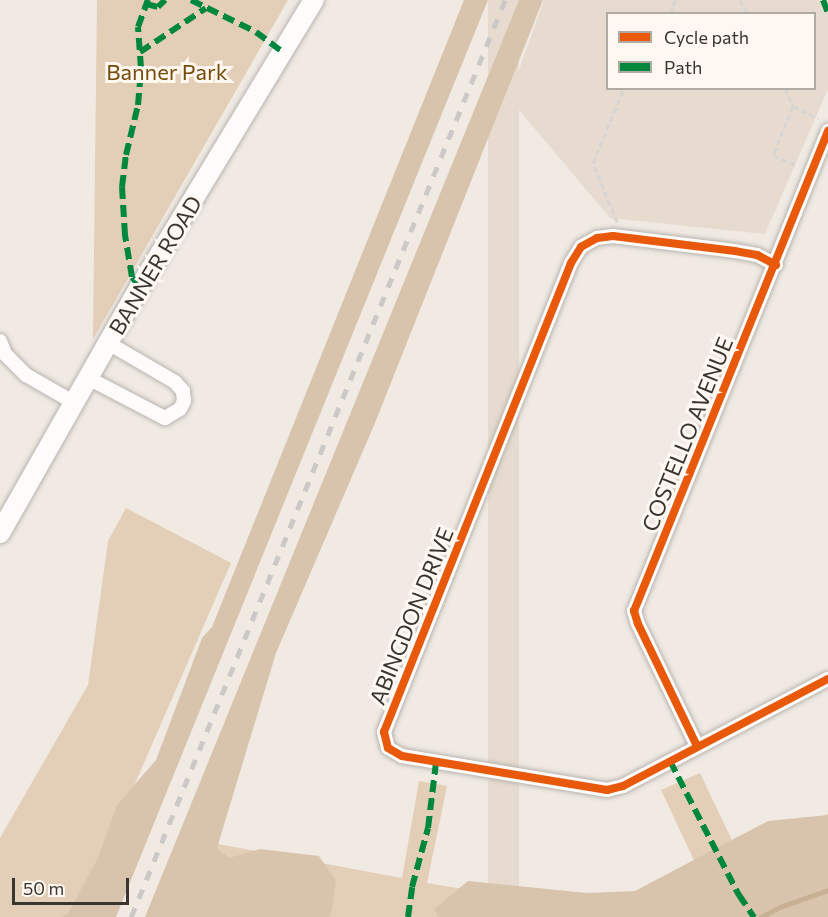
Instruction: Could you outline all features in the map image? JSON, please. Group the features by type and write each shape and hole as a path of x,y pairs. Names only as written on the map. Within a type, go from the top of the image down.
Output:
{"street":[{"name":"BANNER ROAD","path":"0,533 73,402 314,0"},
{"name":"COSTELLO AVENUE","path":"697,746 638,624 634,611 776,265 828,130"},
{"name":"ABINGDON DRIVE","path":"776,265 757,255 735,251 614,236 597,238 582,248 571,263 384,732 388,748 402,756 607,790 623,786 828,679"},
{"path":"0,341 5,354 26,375 73,402"},
{"path":"88,378 165,418 180,409 184,401 183,391 175,382 108,343"}],"path":[{"path":"618,224 593,163 623,90"},
{"path":"786,90 793,106 818,118"},
{"path":"793,106 773,155 798,166"}],"shaded area":[{"path":"464,0 488,0 116,917 61,917 68,913 98,858 117,805 156,760 202,638 212,627"},
{"path":"488,0 519,0 519,917 488,917"},
{"path":"519,0 543,0 375,423 276,653 217,848 229,858 260,849 319,856 336,881 331,913 328,917 145,917"},
{"path":"544,0 828,0 828,89 765,234 610,218 509,98"},
{"path":"828,815 828,917 439,917 434,909 468,881 587,893 635,891 768,821"}],"green space":[{"name":"Banner Park","path":"97,0 288,0 93,339"},
{"path":"126,508 231,563 77,917 0,917 0,838 88,685 108,541"},
{"path":"700,773 739,855 828,814 828,917 170,917 202,841 402,878 419,781 447,786 427,883 620,915 701,875 661,790"}],"waterway":[{"path":"761,917 780,907 828,890"}],"railway":[{"path":"131,917 505,0"}],"marked path":[{"path":"140,287 132,277 125,235 122,187 126,155 138,105 141,68 138,27 148,0"},
{"path":"146,4 158,7 165,0"},
{"path":"191,0 256,32 283,52"},
{"path":"823,0 828,13"},
{"path":"140,52 206,8"},
{"path":"670,761 739,895 754,917"},
{"path":"408,917 412,887 428,828 436,763"}],"cycle path":[{"path":"697,746 638,624 634,611 828,131"},
{"path":"776,265 757,255 735,251 613,236 597,238 581,247 571,263 384,732 388,748 402,756 607,790 623,786 828,679"}]}
